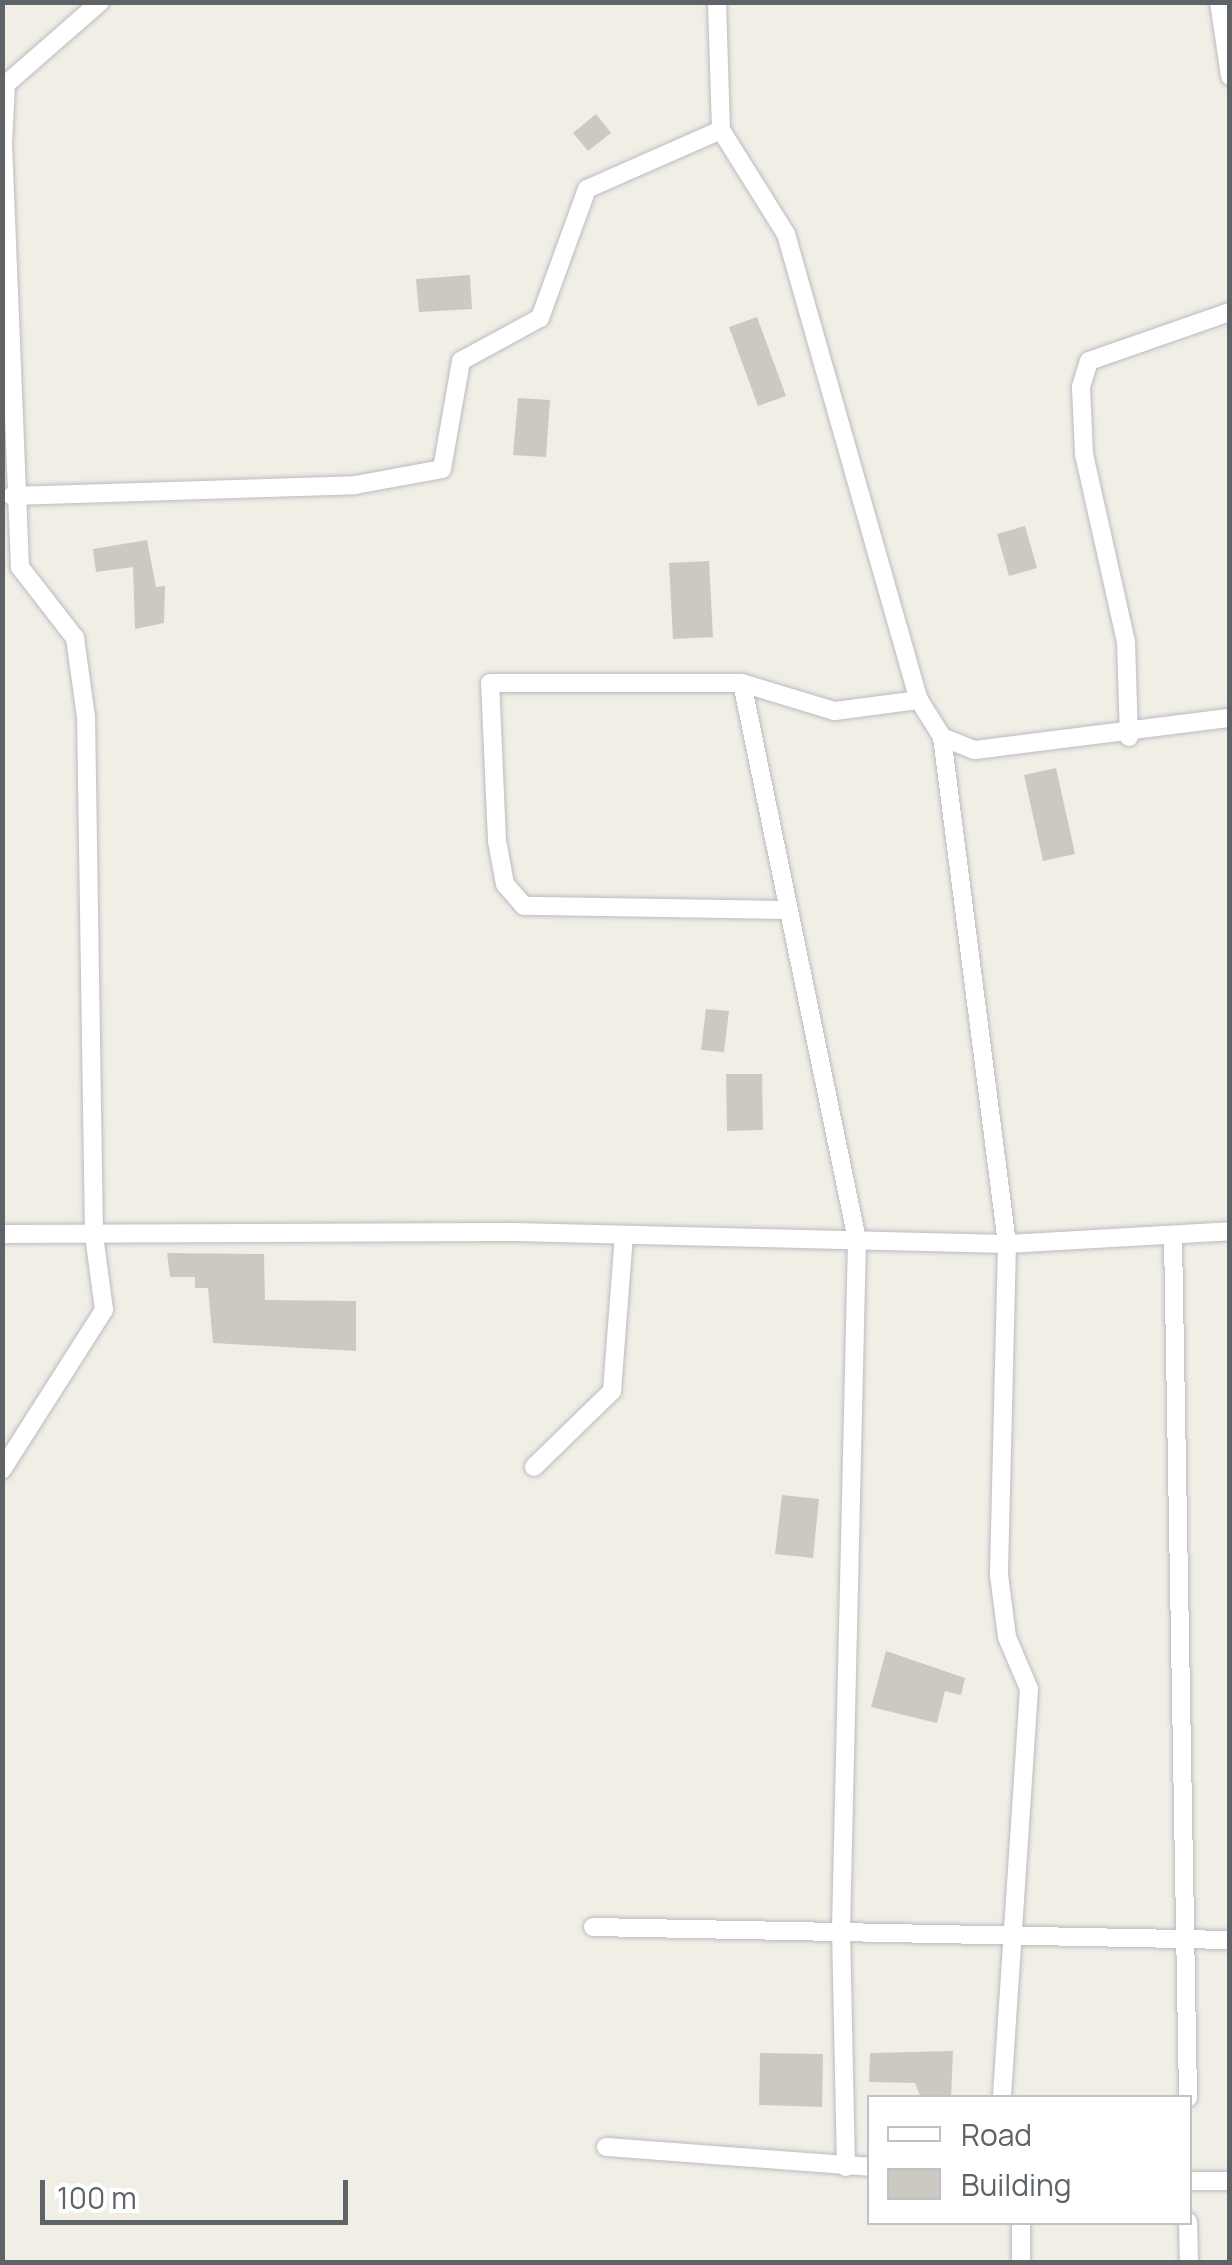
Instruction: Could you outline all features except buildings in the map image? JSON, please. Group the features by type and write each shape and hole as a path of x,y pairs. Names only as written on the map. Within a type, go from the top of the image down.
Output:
{"street":[{"path":"2,1470 98,1327 86,717 75,638 20,567 12,496 4,84 100,2"},
{"path":"717,2 721,130 786,234 920,700 942,737 1008,1244 999,1575 1007,1637 1029,1689 1002,2095"},
{"path":"1218,2 1230,76"},
{"path":"12,496 355,484 442,469 461,362 540,318 586,190 721,130"},
{"path":"1128,737 1126,642 1084,454 1081,388 1089,361 1230,312"},
{"path":"787,910 524,906 505,884 490,683 742,683 835,711 920,700"},
{"path":"742,683 857,1240 841,1929 846,2166"},
{"path":"942,737 975,750 1128,737 1230,718"},
{"path":"2,1234 624,1234 1008,1244 1230,1231"},
{"path":"534,1468 612,1391 624,1234"},
{"path":"1173,1237 1188,2095"},
{"path":"593,1927 841,1929 1230,1940"},
{"path":"606,2148 867,2166"},
{"path":"1192,2181 1230,2181"},
{"path":"1020,2262 1021,2225"},
{"path":"1188,2225 1189,2262"}]}
